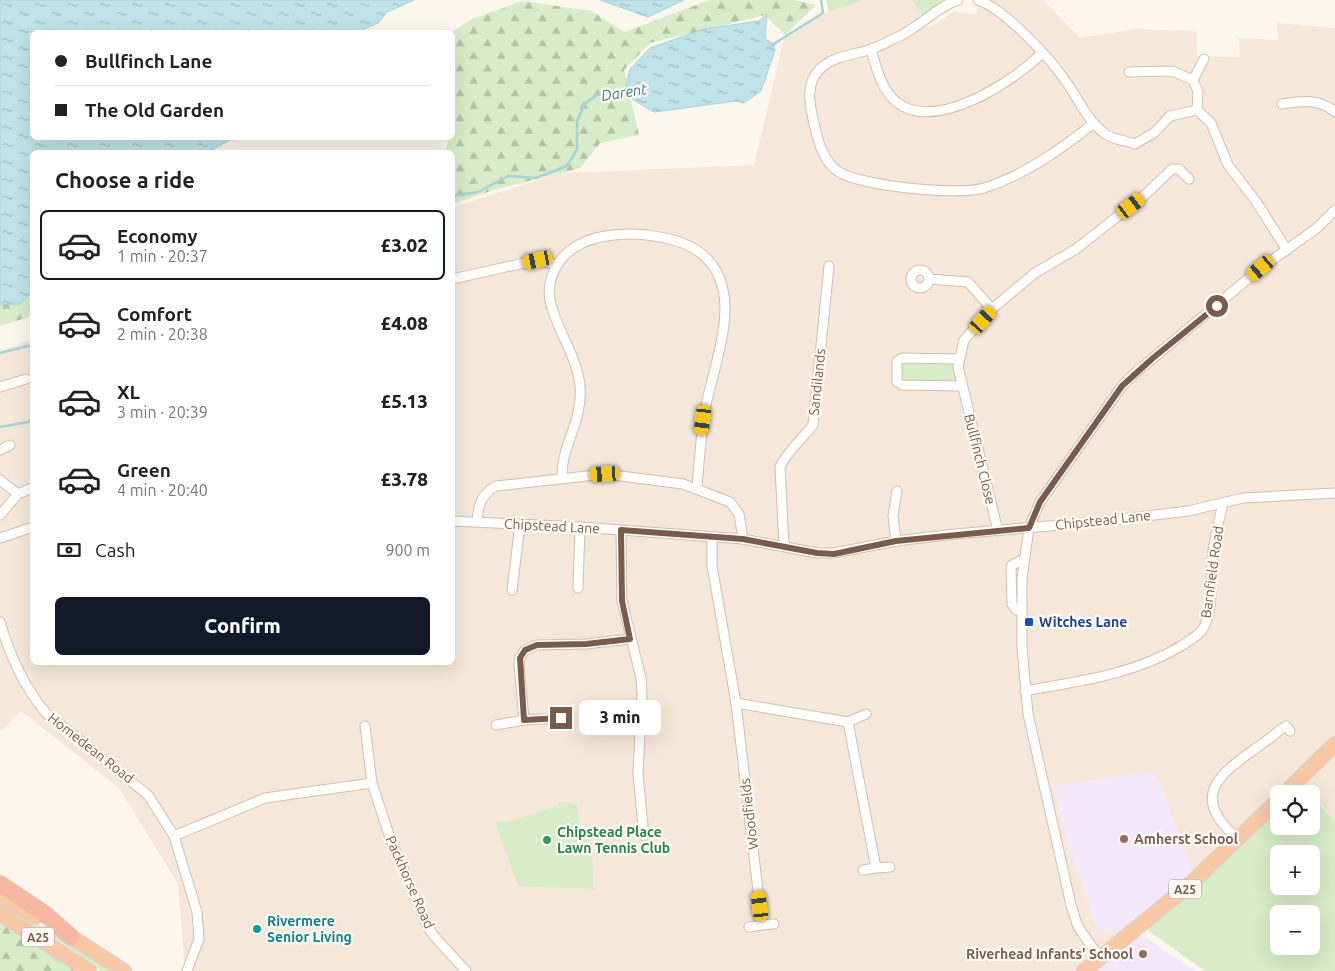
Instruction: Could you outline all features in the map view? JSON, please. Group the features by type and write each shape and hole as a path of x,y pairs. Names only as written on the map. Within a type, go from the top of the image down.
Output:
{"highway":[{"path":"1293,785 1335,744"},
{"name":"A25","path":"1084,971 1187,887 1270,807"},
{"path":"0,884 45,914 71,937"},
{"name":"A25","path":"0,896 71,937 124,971"},
{"name":"A25","path":"0,914 89,971"}],"street":[{"path":"958,0 944,7 921,24 871,50 834,59 827,63 815,76 810,90 816,131 823,154 837,171 850,176 899,186 973,191 1006,179 1036,164 1094,123"},
{"path":"978,0 996,8 1042,53 1066,82 1094,123 1109,136 1135,144 1155,132 1170,116 1197,110"},
{"path":"871,50 877,71 890,95 905,108 924,113 954,108 978,97 1029,66 1042,53"},
{"path":"1193,80 1204,59"},
{"path":"1129,72 1172,71 1193,80 1198,92 1197,110"},
{"path":"1282,104 1308,100 1327,105 1335,112"},
{"path":"1197,110 1211,123 1228,165 1255,200 1287,250"},
{"path":"962,386 902,385 897,382 897,361 902,358 958,359 964,340 992,309 1035,273 1076,249 1146,194 1172,169 1179,169 1189,179"},
{"path":"1100,958 1078,927 1071,905 1033,740 1025,691 1022,611 1024,559 1029,528 1040,502 1122,386 1261,268 1317,228 1335,210"},
{"path":"562,478 563,461 578,420 580,401 577,372 549,298 549,285 557,265 573,248 614,234 631,233 665,238 694,247 717,270 723,290 724,314 703,420 697,488"},
{"path":"455,278 538,260 557,265"},
{"name":"Sandilands","path":"784,546 780,467 785,457 800,444 813,425 829,266"},
{"path":"929,279 968,282 992,309"},
{"name":"Bullfinch Close","path":"958,359 962,386 998,531"},
{"path":"0,387 26,379"},
{"path":"0,450 10,445"},
{"path":"477,522 480,504 488,490 505,485 605,474 683,484 697,488 734,506 739,514 743,539"},
{"path":"0,480 18,494"},
{"path":"0,514 18,494 30,489"},
{"path":"896,541 894,516 897,491"},
{"name":"Chipstead Lane","path":"455,521 580,527 743,539 817,553 834,554 896,541 1188,511 1243,498 1335,493"},
{"name":"Barnfield Road","path":"1025,691 1109,676 1139,667 1170,653 1192,640 1204,628 1208,613 1212,558 1222,503"},
{"path":"512,590 520,524"},
{"path":"578,588 580,527"},
{"path":"0,538 30,528"},
{"path":"621,530 622,601 642,694 638,774 644,836"},
{"name":"Woodfields","path":"712,538 712,566 736,703 762,925"},
{"name":"Homedean Road","path":"0,622 9,652 30,694 46,713 148,795 174,836 195,898 199,930 197,949 187,971"},
{"path":"524,720 519,664 525,650 537,645 586,644 630,639"},
{"path":"0,657 9,652"},
{"path":"736,703 848,722 866,714"},
{"path":"496,725 524,720 561,718"},
{"path":"848,722 876,868"},
{"name":"Packhorse Road","path":"365,726 372,783 390,838 426,922 434,935 466,971"},
{"path":"1238,840 1220,822 1214,812 1211,802 1213,789 1220,777 1236,763 1285,727"},
{"path":"174,836 264,798 372,783"},
{"path":"863,870 890,867"},
{"path":"748,927 774,924"}],"shaded area":[{"path":"865,0 912,0 929,28 953,12 977,14 976,0 1043,0 1080,38 1138,29 1196,31 1197,56 1240,57 1239,38 1278,40 1277,23 1335,28 1335,821 1320,804 1320,785 1301,785 1296,781 1292,785 1270,785 1270,804 1083,971 185,971 178,884 119,788 21,711 2,731 0,730 0,351 30,340 30,665 455,665 455,206 560,173 754,165 785,35 829,12"},
{"name":"Amherst School","path":"1156,772 1194,875 1115,932 1101,931 1095,925 1072,857 1061,821 1054,785"},
{"name":"Riverhead Infants' School","path":"1141,934 1163,950 1196,971 1096,971"}],"green space":[{"path":"710,0 794,0 816,5 785,35 765,15 650,43 624,70 639,135 600,143 580,168 494,190 455,203 455,150 446,150 447,140 455,140 455,30 470,20 522,1 592,11 624,32"},
{"path":"826,0 865,0 829,12"},
{"path":"912,0 944,0 923,18"},
{"path":"30,294 30,317 0,326 0,305 20,304"},
{"path":"901,362 954,364 956,381 900,381"},
{"name":"Chipstead Place Lawn Tennis Club","path":"558,803 577,804 579,827 592,830 593,886 595,889 518,886 495,821 506,822 558,806"},
{"path":"1320,805 1335,821 1335,971 1205,971 1139,924 1270,806 1270,835 1320,835"},
{"path":"0,902 62,939 110,971 101,971 0,908"},
{"path":"0,920 8,925 75,971 0,971"}],"water":[{"path":"0,0 414,0 387,12 378,23 362,30 30,30 30,140 230,140 212,150 30,150 30,294 20,304 0,305"},
{"path":"600,0 684,0 648,17"},
{"path":"767,14 765,39 774,44 775,50 761,91 744,103 736,101 654,112 632,99 626,85 630,69 650,48 704,29 759,21"}],"waterway":[{"name":"Darent","path":"772,45 823,13 821,0"},
{"name":"Darent","path":"455,196 478,192 508,176 536,178 567,166 577,149 577,121 585,103 600,93 629,89"},
{"name":"Darent","path":"0,353 30,346"},
{"path":"0,427 30,420"}],"place":[{"name":"Witches Lane","path":"1029,622"},
{"name":"Amherst School","path":"1124,839"},
{"name":"Chipstead Place Lawn Tennis Club","path":"547,840"},
{"name":"Rivermere Senior Living","path":"257,929"},
{"name":"Riverhead Infants' School","path":"1143,954"}],"route":[{"path":"561,718 524,720 520,658 525,650 537,645 586,644 630,639 622,601 621,530 743,539 817,553 834,554 896,541 1029,528 1040,502 1122,386 1217,306"}]}
